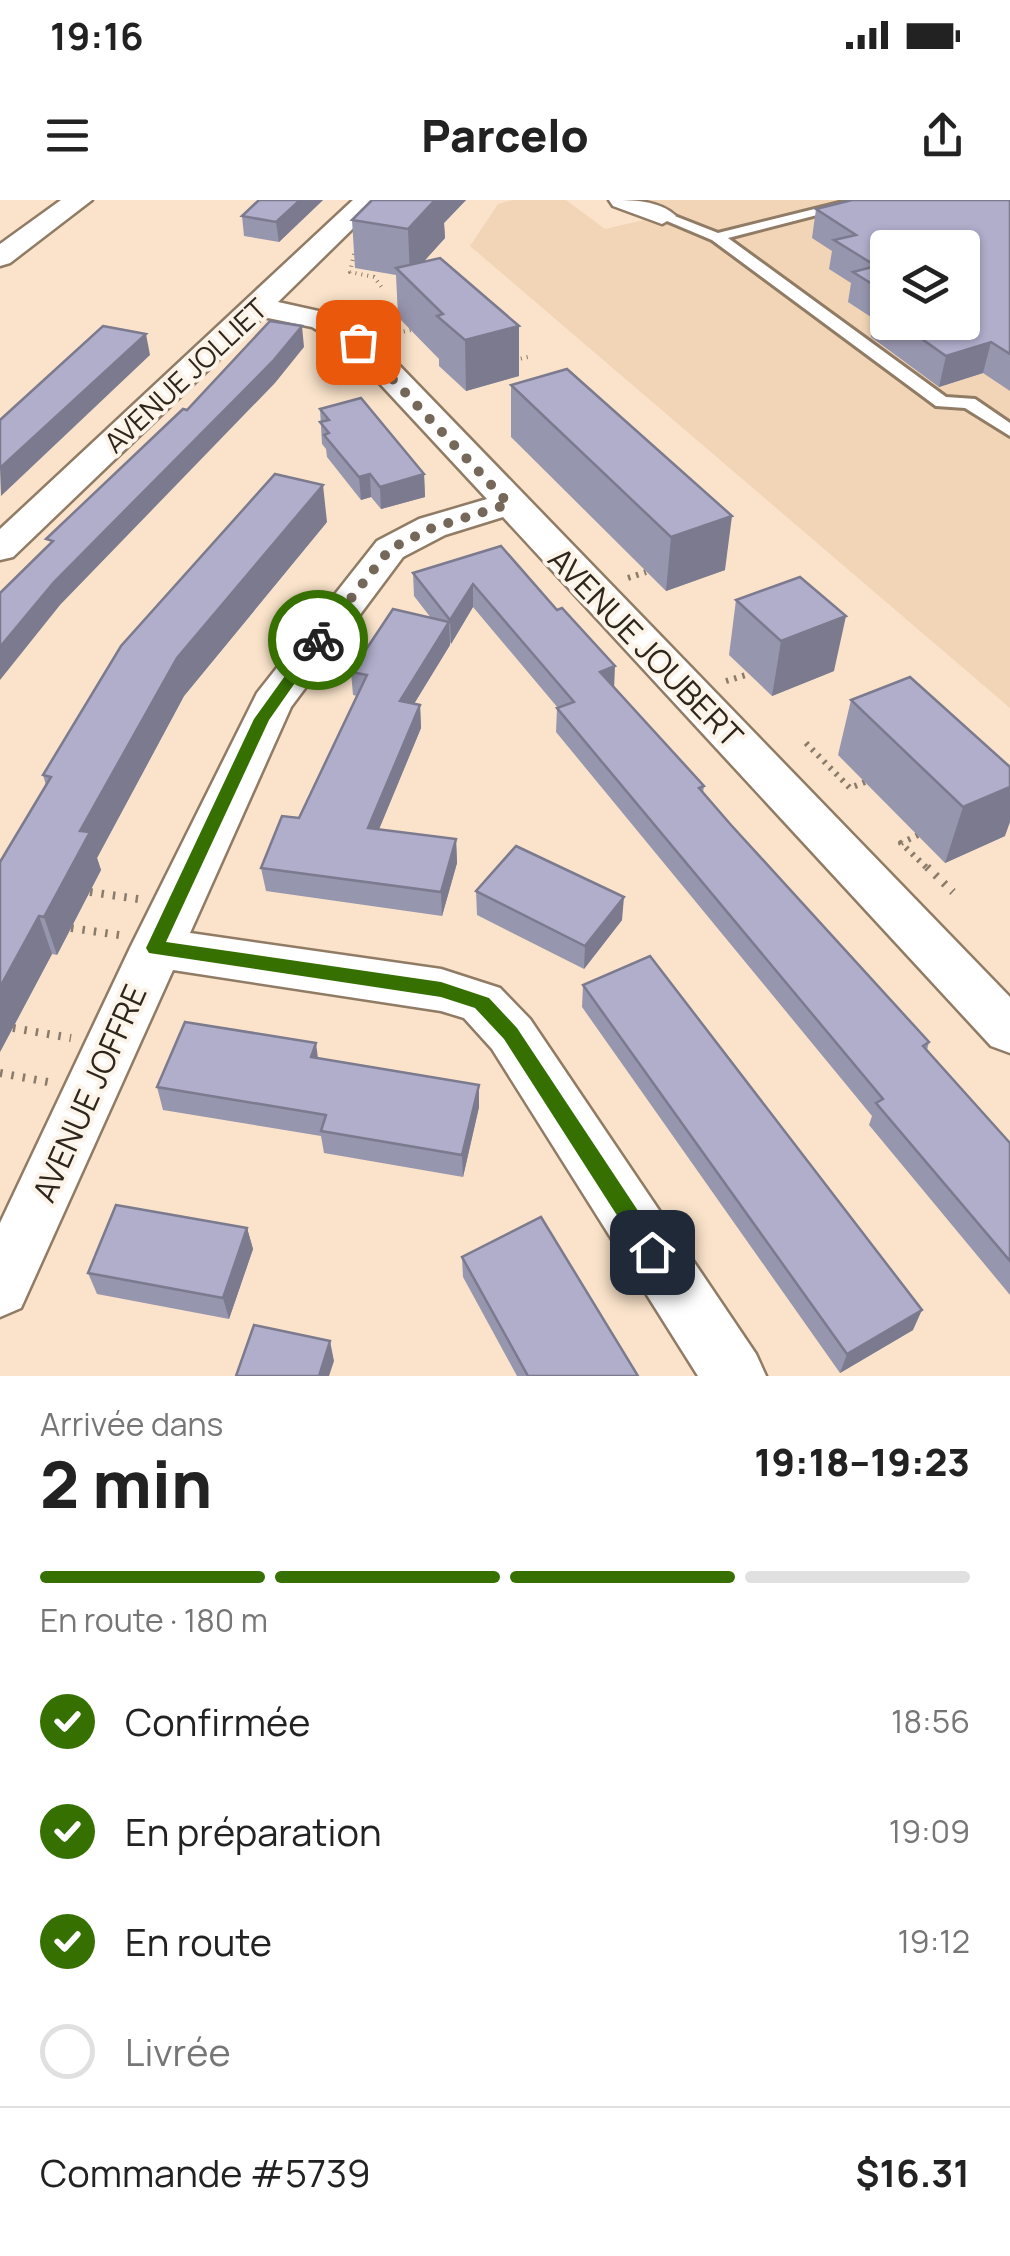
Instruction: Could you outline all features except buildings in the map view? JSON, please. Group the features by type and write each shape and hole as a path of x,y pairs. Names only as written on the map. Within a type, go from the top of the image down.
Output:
{"street":[{"path":"0,257 78,200"},
{"name":"AVENUE JOLLIET","path":"0,550 369,200"},
{"path":"622,200 662,216"},
{"name":"AVENUE JOUBERT","path":"257,308 316,318 348,332 1010,1030"},
{"name":"AVENUE JOFFRE","path":"0,1288 262,719 380,559 415,534 509,504"},
{"path":"155,948 441,990 482,1003 511,1034 734,1376"}],"lane":[{"path":"717,237 868,200"},
{"path":"662,216 717,237 942,402 968,403 1010,431"}],"path":[{"path":"361,246 352,257 350,272 374,277 383,289"},
{"path":"504,363 532,356"},
{"path":"806,743 850,788 865,782"},
{"path":"918,835 901,843 952,892"},
{"path":"13,1028 111,1044"}],"shaded area":[{"path":"513,200 566,200 605,229 661,216 640,200 1010,200 1010,708 470,246 498,204"}],"way so far":[{"path":"318,640 380,559 401,541 509,504 358,342"}],"route":[{"path":"318,640 262,719 155,948 441,990 482,1003 511,1034 652,1252"}]}
